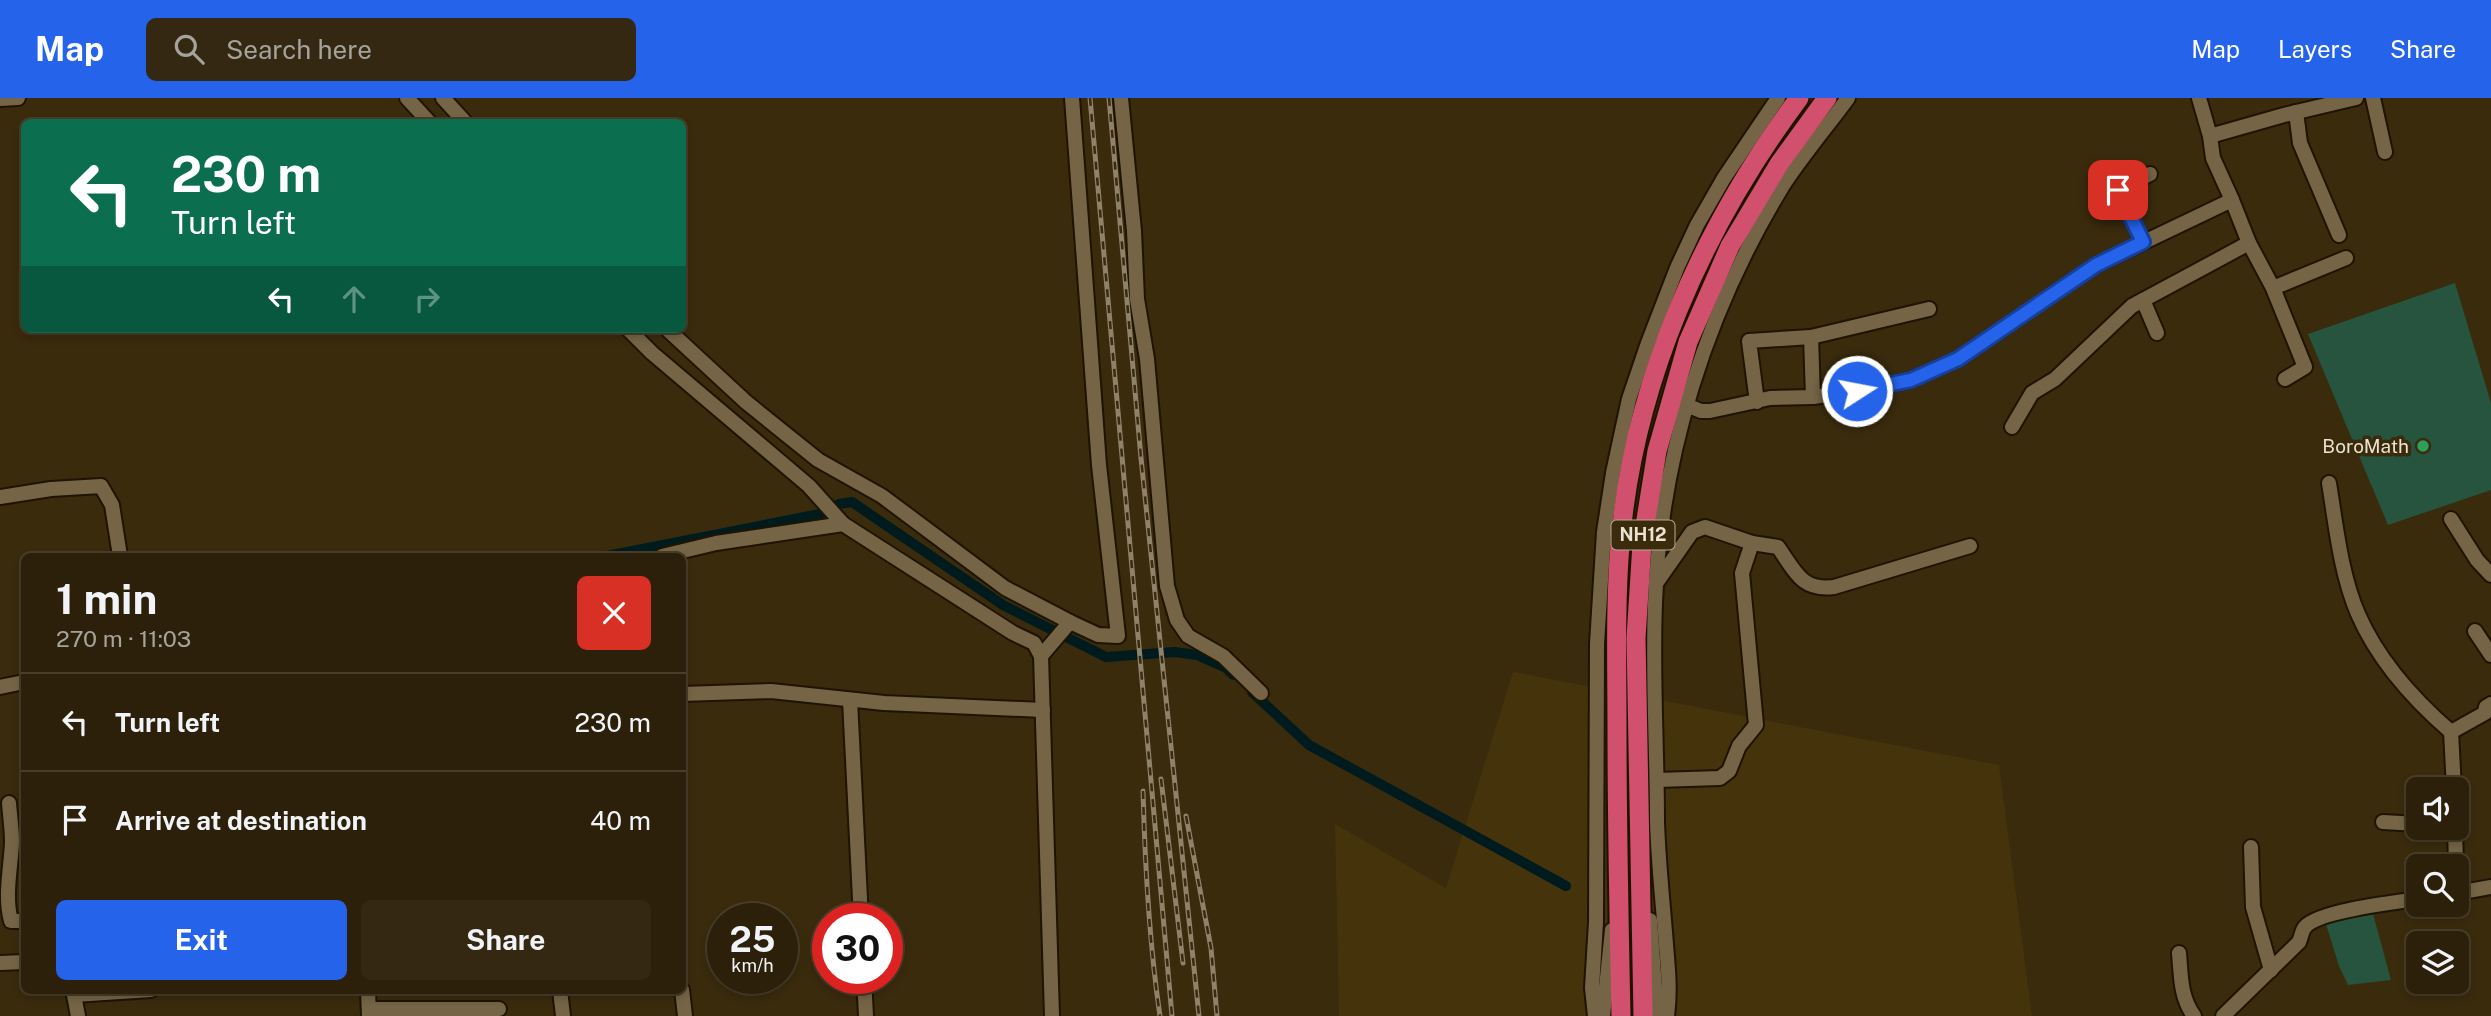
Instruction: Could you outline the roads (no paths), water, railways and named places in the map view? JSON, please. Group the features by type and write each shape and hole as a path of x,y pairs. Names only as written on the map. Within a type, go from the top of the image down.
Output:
{"highway":[{"name":"NH12","path":"1620,1016 1616,638 1620,543 1636,442 1667,337 1697,266 1737,189 1799,98"},
{"name":"NH12","path":"1643,1016 1636,651 1639,576 1647,508 1661,431 1689,342 1730,246 1779,164 1827,98"}],"street":[{"path":"0,99 18,98"},
{"path":"407,98 426,119"},
{"path":"443,98 462,119"},
{"path":"671,333 746,402 818,460 882,496 1005,588 1098,635 1118,636 1099,465 1072,98"},
{"path":"1121,98 1134,231 1137,299 1147,359 1164,558 1172,608 1188,636 1223,656 1261,693"},
{"path":"1595,1016 1592,988 1596,940 1597,644 1604,532 1614,473 1629,399 1677,268 1697,225 1724,178 1778,98"},
{"path":"1667,1016 1669,987 1658,838 1654,659 1656,583 1667,491 1686,405 1710,332 1749,246 1806,151 1848,98"},
{"path":"2199,98 2213,158 2249,243 2273,288 2305,366 2285,379"},
{"path":"2210,136 2356,98"},
{"path":"2373,98 2385,152"},
{"path":"2296,112 2303,151 2339,235"},
{"path":"2143,242 2118,190 2150,174"},
{"path":"1686,405 1701,411 1710,411 1770,398 1813,397 1911,380 1958,359 2096,265 2232,200"},
{"path":"2012,427 2032,393 2055,379 2132,306 2249,243"},
{"path":"2273,288 2346,258"},
{"path":"2143,300 2157,332"},
{"path":"1757,402 1749,341 1811,337 1929,309"},
{"path":"632,333 652,353 809,485 843,524 1013,633 1034,643 1041,656 1052,1016"},
{"path":"1811,337 1813,397"},
{"path":"2329,483 2340,551 2358,614 2386,663 2428,712 2451,732 2453,777"},
{"path":"0,497 51,489 101,486 112,505 120,553"},
{"path":"2451,519 2477,560 2491,575"},
{"path":"674,553 716,543 843,524"},
{"path":"1656,583 1692,533 1705,527 1752,543 1778,547 1804,583 1819,589 1834,587 1970,546"},
{"path":"1657,780 1720,778 1729,771 1740,746 1756,726 1742,573 1752,543"},
{"path":"1041,656 1070,622"},
{"path":"2475,631 2491,655"},
{"path":"0,687 21,683"},
{"path":"686,694 771,691 884,704 1043,709"},
{"path":"850,700 860,903"},
{"path":"2451,732 2485,713 2486,707 2491,704"},
{"path":"9,803 12,839 5,912 11,921 21,921"},
{"path":"2383,822 2406,823"},
{"path":"1639,828 1657,1016"},
{"path":"2251,848 2253,907 2272,970"},
{"path":"1603,1016 1618,868"},
{"path":"2469,891 2491,887"},
{"path":"2223,1016 2300,942 2304,927 2316,919 2357,908 2406,901"},
{"path":"2179,953 2182,988 2187,1007 2194,1016"},
{"path":"0,963 21,962"},
{"path":"78,1016 74,995 89,994"},
{"path":"368,994 369,1013 499,1009"},
{"path":"560,994 563,1016"},
{"path":"682,994 685,1016"},
{"path":"865,994 866,1016"}],"waterway":[{"path":"622,553 820,514 839,504 852,502 1003,605 1106,657 1175,652 1197,655 1226,668 1233,675"},
{"path":"1252,692 1309,745 1566,886"}],"railway":[{"path":"1090,98 1172,1016"},
{"path":"1109,98 1141,458 1199,1016"},
{"path":"1161,779 1183,963"},
{"path":"1143,791 1148,904 1160,1016"},
{"path":"1186,816 1211,948 1217,1016"}],"place":[{"name":"BoroMath","path":"2423,446"}]}
